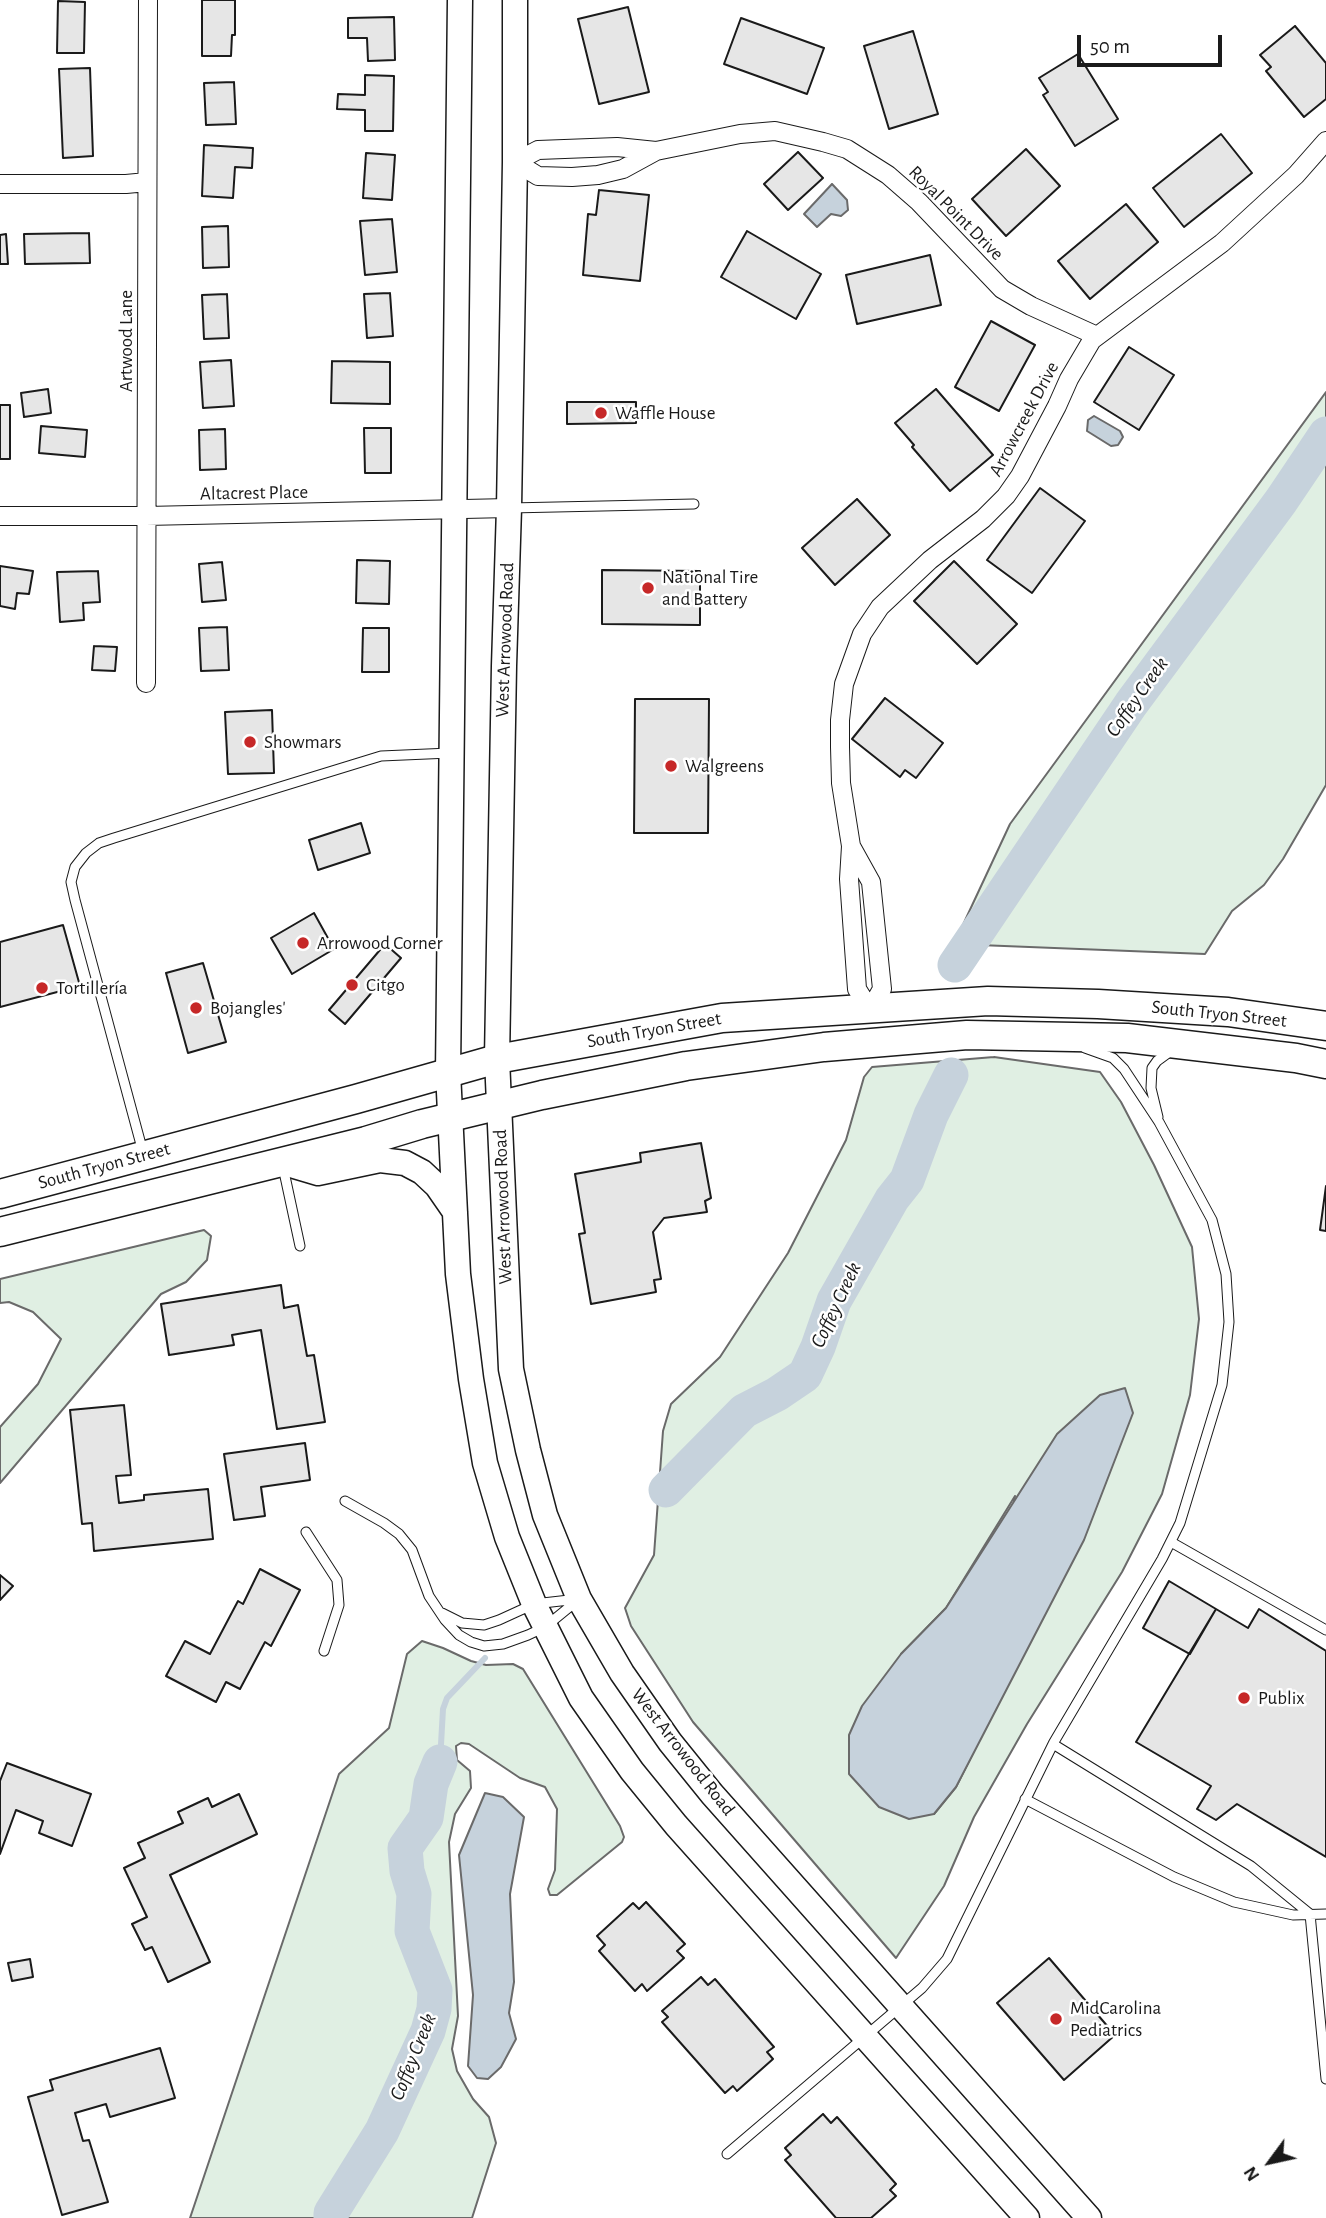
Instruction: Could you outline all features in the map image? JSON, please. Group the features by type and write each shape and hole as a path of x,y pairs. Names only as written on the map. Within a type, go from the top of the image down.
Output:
{"main road":[{"path":"460,0 448,1072 458,1274 485,1463 507,1536 545,1627 581,1698 632,1770 676,1825 1027,2218"},
{"name":"West Arrowood Road","path":"515,0 515,162 497,1059 511,1369 545,1515 579,1599 622,1673 670,1742 712,1794 1089,2218"},
{"name":"South Tryon Street","path":"0,1194 497,1059 708,1020 764,1014 870,1010 988,1001 1228,1012 1326,1026"},
{"name":"South Tryon Street","path":"0,1232 499,1106 686,1066 824,1048 967,1035 1127,1038 1326,1064"},
{"path":"281,1162 318,1173 380,1160 405,1163 422,1172 437,1186 456,1213"}],"street":[{"name":"Artwood Lane","path":"146,683 148,0"},
{"name":"Royal Point Drive","path":"515,162 538,176 598,175 623,169 656,151 718,137 775,131 847,149 888,174 919,202 1002,289 1031,306 1097,336"},
{"name":"Arrowcreek Drive","path":"851,846 871,882 882,989 870,1010 857,989 849,878 851,846 842,783 840,720 844,684 862,634 880,607 930,559 983,519 1006,496 1020,476 1081,358 1097,336 1222,243 1296,175 1326,141"},
{"name":"Royal Point Drive","path":"515,162 538,150 617,147 656,151"},
{"path":"0,184 147,182"},
{"name":"Altacrest Place","path":"0,516 146,516 509,508"}],"lane":[{"path":"509,508 694,504"},
{"path":"144,1156 75,900 71,882 75,867 86,853 99,843 381,756 452,753"},
{"path":"727,2154 866,2037 935,1975 947,1959 1053,1744 1171,1542 1180,1523 1222,1385 1230,1322 1226,1274 1212,1220 1159,1122 1124,1069 1113,1058 1054,1037"},
{"path":"1159,1122 1152,1088 1152,1068 1157,1060 1180,1044"},
{"path":"281,1162 300,1246"},
{"path":"345,1502 399,1534 412,1550 429,1596 438,1610 459,1635 471,1642 484,1646 503,1644 545,1627 579,1599"},
{"path":"306,1532 337,1580 339,1605 324,1651"},
{"path":"1171,1542 1326,1630"},
{"path":"438,1610 450,1619 462,1623 484,1625 534,1604 579,1599"},
{"path":"1053,1744 1251,1866 1310,1914 1323,2023 1326,2079"},
{"path":"1025,1799 1174,1877 1234,1902 1293,1915 1326,1914"}],"green space":[{"path":"1326,392 1326,785 1283,859 1264,885 1232,911 1205,954 954,944 1010,824"},
{"path":"994,1057 1100,1072 1121,1102 1192,1247 1199,1319 1190,1395 1162,1494 1122,1572 1027,1724 974,1817 944,1886 896,1958 693,1722 631,1626 625,1608 654,1555 663,1431 671,1404 720,1357 788,1253 846,1140 864,1077 872,1067","holes":["1015,1496 974,1751 956,1787 934,1814 901,1654 946,1608"]},
{"path":"204,1230 211,1236 207,1260 186,1282 161,1294 0,1483 0,1427 38,1384 61,1339 33,1312 9,1302 0,1303 0,1279"},
{"path":"422,1641 471,1661 486,1665 513,1664 523,1669 620,1826 624,1837 622,1842 557,1895 550,1895 548,1889 555,1870 557,1809 545,1787 520,1778 469,1744 461,1743 456,1746 457,1760 470,1771 471,1788 455,1814 449,1842 458,2016 452,2049 457,2071 473,2099 489,2117 496,2143 472,2218 190,2218 339,1774 389,1728 407,1654"}],"shaded area":[{"path":"832,184 847,200 848,210 841,216 831,214 817,227 804,214"},
{"path":"1094,416 1120,431 1123,437 1118,445 1111,446 1087,431 1088,420"},
{"path":"1125,1388 1133,1413 1084,1540 956,1787 934,1814 909,1819 879,1807 849,1774 849,1735 862,1706 901,1654 946,1608 1057,1434 1100,1395"},
{"path":"485,1793 503,1797 524,1817 510,1894 514,1982 509,2013 516,2039 501,2067 488,2079 477,2078 468,2066 473,1995 459,1855"}],"building":[{"path":"202,0 235,0 235,35 232,35 231,56 202,56"},
{"path":"58,1 85,2 84,53 57,53"},
{"path":"628,7 649,92 599,104 578,19"},
{"path":"394,17 395,60 368,61 367,38 348,38 348,18"},
{"path":"741,18 824,48 807,94 724,64"},
{"path":"1295,26 1326,63 1326,99 1304,117 1266,71 1271,67 1260,55"},
{"path":"913,31 938,114 889,129 864,46"},
{"path":"1078,54 1118,119 1075,146 1043,95 1048,92 1039,78"},
{"path":"90,68 93,156 63,158 59,69"},
{"path":"365,75 394,76 393,131 365,131 365,110 337,109 338,94 365,95"},
{"path":"234,82 236,124 206,125 204,83"},
{"path":"1221,134 1252,173 1184,227 1153,188"},
{"path":"204,145 253,148 252,168 235,167 233,198 202,196"},
{"path":"1026,149 1060,186 1006,236 972,199"},
{"path":"798,152 823,178 788,210 764,184"},
{"path":"366,153 395,155 392,200 363,198"},
{"path":"599,190 649,195 640,281 583,275 588,214 596,215"},
{"path":"1126,204 1158,242 1090,299 1058,261"},
{"path":"392,219 397,272 365,275 360,221"},
{"path":"228,226 229,267 203,268 202,227"},
{"path":"747,231 821,274 796,319 721,277"},
{"path":"89,233 90,263 25,264 24,234"},
{"path":"6,234 8,264 0,264 0,235"},
{"path":"930,255 941,305 857,324 846,275"},
{"path":"390,293 393,336 367,338 364,294"},
{"path":"227,294 229,338 204,339 202,295"},
{"path":"991,321 1035,345 999,411 955,387"},
{"path":"1129,347 1174,375 1139,430 1094,402"},
{"path":"231,360 234,406 203,408 200,362"},
{"path":"332,361 390,362 390,404 331,403"},
{"path":"48,389 51,413 24,417 21,393"},
{"path":"936,389 993,455 950,491 895,423"},
{"name":"Waffle House","path":"567,402 636,402 636,423 567,424"},
{"path":"0,405 10,405 10,459 0,459"},
{"path":"41,426 87,430 85,457 39,453"},
{"path":"364,428 391,428 391,473 365,473"},
{"path":"225,429 226,469 200,470 199,430"},
{"path":"1040,488 1085,521 1032,593 987,560"},
{"path":"857,499 890,535 835,585 802,548"},
{"path":"357,560 390,561 389,604 356,603"},
{"path":"954,561 1017,624 977,664 914,601"},
{"path":"222,562 226,600 202,602 199,564"},
{"path":"0,566 33,571 29,594 17,593 15,609 0,606"},
{"path":"602,570 700,571 700,625 602,624"},
{"path":"98,571 100,602 83,603 84,620 60,622 57,572"},
{"path":"227,627 229,670 201,671 199,628"},
{"path":"363,628 389,628 389,672 362,672"},
{"path":"94,646 117,647 115,671 92,670"},
{"path":"885,698 943,743 916,778 905,770 900,777 852,739"},
{"path":"635,699 709,699 708,833 634,833"},
{"name":"Showmars","path":"272,710 274,773 228,774 225,712"},
{"path":"361,823 370,853 318,870 309,840"},
{"name":"Arrowood Corner","path":"314,913 334,949 292,974 271,938"},
{"path":"63,925 80,986 0,1007 0,942"},
{"path":"385,944 401,958 345,1024 329,1010"},
{"name":"Bojangles'","path":"203,963 226,1042 188,1053 166,973"},
{"path":"701,1143 711,1198 705,1201 707,1212 664,1218 653,1232 661,1279 654,1280 656,1292 591,1304 579,1234 585,1233 575,1174 641,1162 640,1153"},
{"path":"1326,1186 1326,1231 1320,1230"},
{"path":"281,1285 284,1308 298,1305 307,1356 314,1355 325,1422 277,1429 261,1330 232,1335 234,1345 169,1355 161,1304"},
{"path":"124,1405 131,1475 116,1476 119,1503 144,1500 144,1495 208,1489 213,1539 94,1551 92,1523 82,1524 70,1410"},
{"path":"305,1443 310,1480 261,1487 265,1516 234,1520 224,1454"},
{"path":"260,1569 300,1590 271,1646 265,1642 240,1689 226,1682 216,1702 166,1676 185,1641 210,1654 238,1601 243,1604"},
{"path":"0,1575 13,1586 0,1600"},
{"path":"1169,1581 1216,1609 1190,1654 1143,1628"},
{"name":"Publix","path":"1216,1609 1248,1628 1259,1609 1326,1651 1326,1857 1237,1804 1216,1820 1197,1809 1211,1786 1136,1742"},
{"path":"7,1763 91,1794 72,1846 39,1833 43,1821 16,1810 0,1854 0,1781"},
{"path":"239,1794 257,1834 170,1875 210,1962 168,1982 152,1947 145,1950 132,1924 147,1917 124,1868 145,1858 138,1843 183,1823 178,1812 208,1798 212,1807"},
{"path":"646,1902 685,1944 677,1951 684,1958 647,1991 642,1984 635,1991 599,1951 605,1945 597,1936 633,1903 639,1909"},
{"name":"MidCarolina Pediatrics","path":"1049,1958 1115,2035 1064,2080 997,2003"},
{"path":"30,1959 33,1977 12,1981 8,1963"},
{"path":"701,1977 708,1985 715,1979 774,2047 767,2052 773,2059 737,2091 733,2086 725,2093 662,2022 668,2017 662,2011"},
{"path":"160,2048 175,2098 110,2117 106,2104 75,2113 83,2141 89,2140 108,2202 62,2215 28,2097 53,2090 50,2080"},
{"path":"823,2114 831,2123 837,2117 896,2184 890,2190 896,2196 871,2218 836,2218 785,2160 791,2155 785,2148"}],"waterway":[{"name":"Coffey Creek","path":"955,965 1131,704 1281,501 1326,434"},
{"name":"Coffey Creek","path":"666,1490 744,1411 777,1394 805,1375 834,1301 892,1199 907,1180 931,1115 951,1075"},
{"name":"Coffey Creek","path":"440,1762 443,1709 447,1698 485,1658"},
{"name":"Coffey Creek","path":"331,2218 331,2213 382,2131 428,2031 434,2009 435,1990 412,1931 414,1894 407,1871 405,1848 426,1818 431,1784 440,1762"}],"place":[{"name":"Waffle House","path":"601,413"},
{"name":"National Tire and Battery","path":"648,588"},
{"name":"Showmars","path":"250,742"},
{"name":"Walgreens","path":"671,766"},
{"name":"Arrowood Corner","path":"303,943"},
{"name":"Citgo","path":"352,985"},
{"name":"Tortillería","path":"42,988"},
{"name":"Bojangles'","path":"196,1008"},
{"name":"Publix","path":"1244,1698"},
{"name":"MidCarolina Pediatrics","path":"1056,2019"}]}
